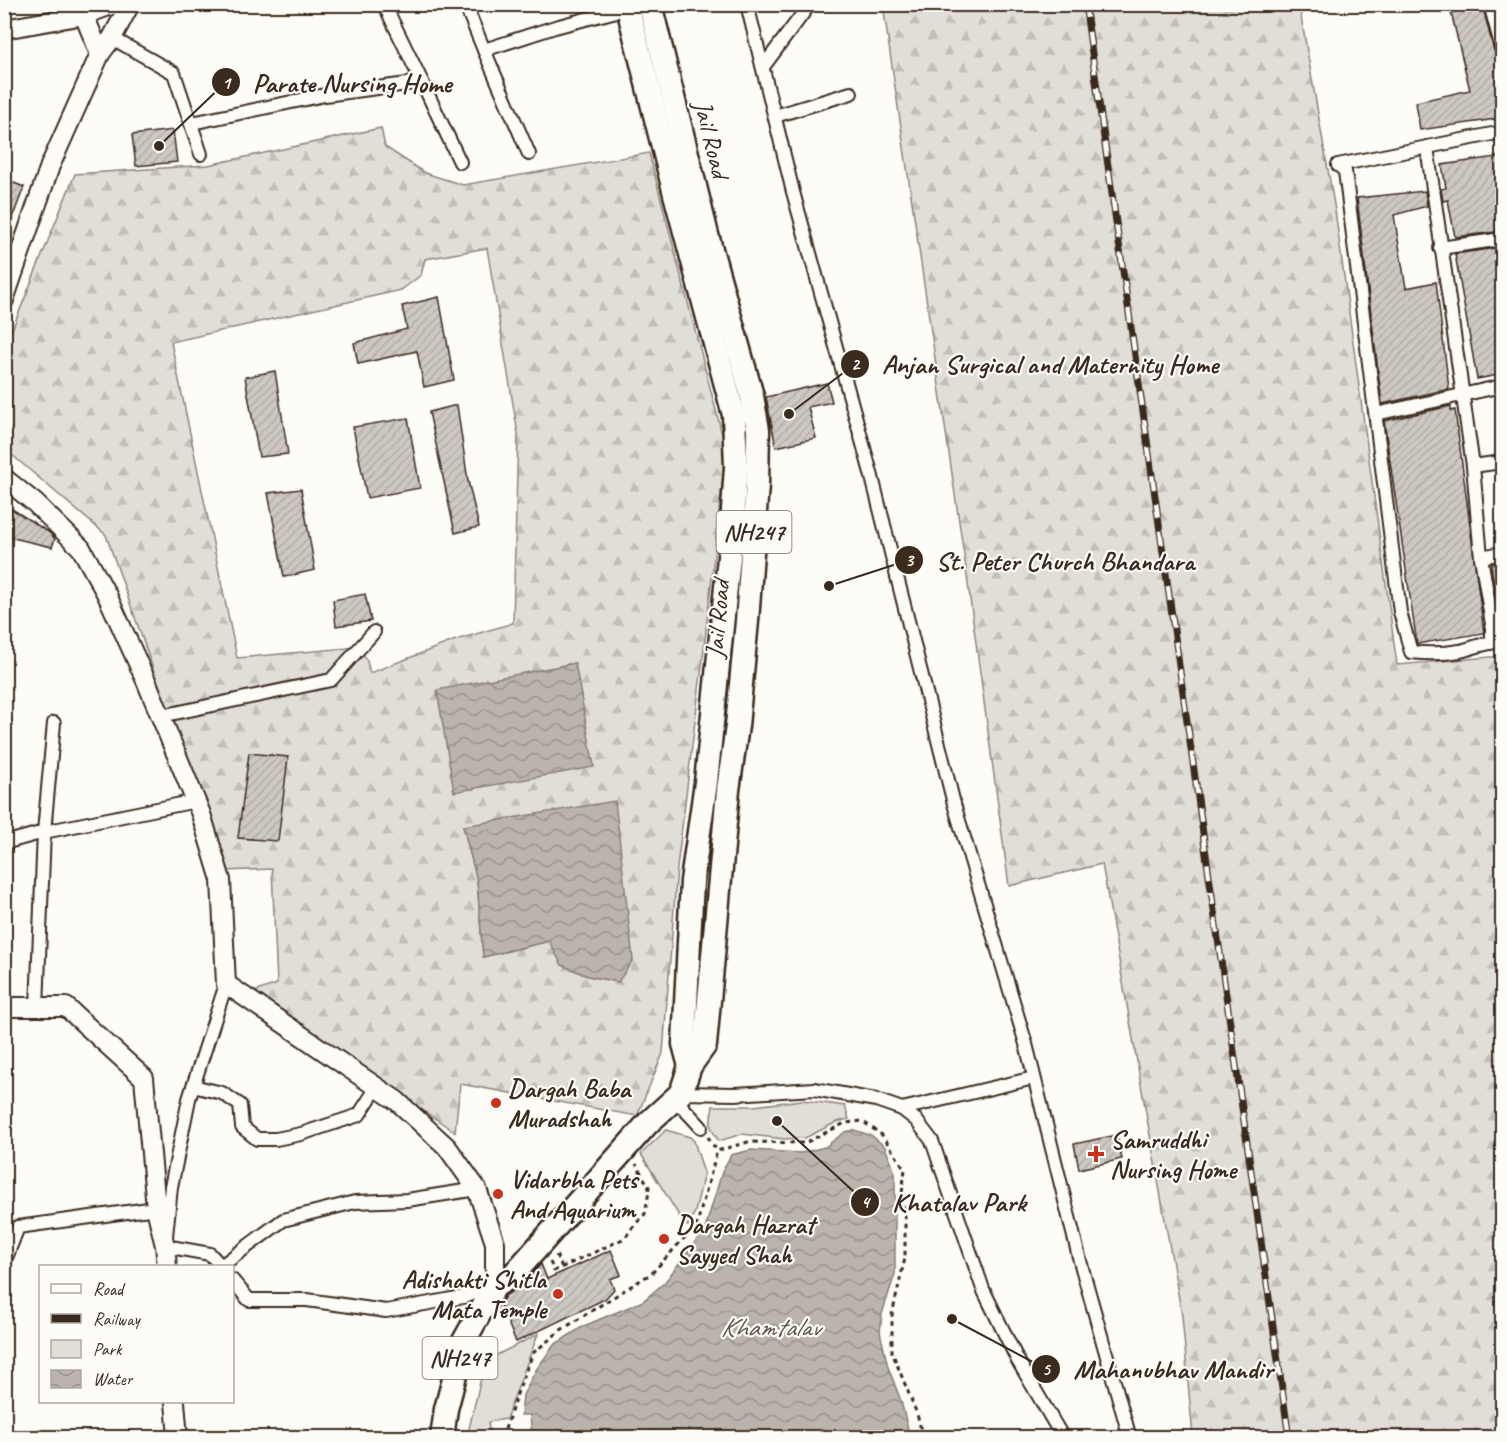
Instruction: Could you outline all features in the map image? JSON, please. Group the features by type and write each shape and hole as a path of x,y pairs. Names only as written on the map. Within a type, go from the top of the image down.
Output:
{"highway":[{"name":"Jail Road","path":"495,1286 513,1275 648,1123 678,1096 690,1066 705,1045 728,790 747,621 757,485 758,430 752,396 704,224 635,6"},
{"name":"NH247","path":"442,1437 446,1409 464,1341 495,1286"}],"main road":[{"path":"4,29 84,15 114,4"},
{"path":"5,295 50,166 100,54 112,38 130,4"},
{"path":"84,15 100,54"},
{"path":"4,478 35,503 81,548 107,595 161,716 196,801 220,880 226,984 397,1101 447,1147 477,1189 495,1243 495,1286"},
{"path":"4,1007 66,1007 144,1078 156,1208 167,1265"},
{"path":"175,1403 178,1437"}],"street":[{"path":"384,4 460,162"},
{"path":"465,4 529,154"},
{"path":"747,4 793,192 868,462 954,804 1034,1078 1080,1261 1130,1437"},
{"path":"762,67 810,4"},
{"path":"1491,4 1503,49"},
{"path":"484,50 555,27 635,6"},
{"path":"112,38 174,73 201,154"},
{"path":"192,123 325,95 422,82"},
{"path":"775,116 851,93"},
{"path":"1427,147 1473,466 1481,557 1492,624 1498,642 1436,655 1411,652 1400,612 1345,171 1338,165 1427,147 1503,132"},
{"path":"1440,248 1503,239"},
{"path":"1376,414 1503,386"},
{"path":"1473,466 1503,462"},
{"path":"1481,557 1503,553"},
{"path":"161,716 331,680 374,632"},
{"path":"38,1007 44,832 54,723"},
{"path":"4,843 44,832 196,801"},
{"path":"220,1265 210,1254 165,1246 171,1187 193,1086 226,984"},
{"path":"902,1109 1034,1078"},
{"path":"193,1086 222,1093 240,1105 242,1127 257,1139 276,1139 301,1134 358,1115 377,1087"},
{"path":"678,1096 814,1089 876,1100 902,1109 916,1120 932,1141 983,1289 1017,1359 1063,1437"},
{"path":"678,1096 701,1127"},
{"path":"222,1265 283,1220 355,1202 407,1200 477,1189"},
{"path":"4,1263 18,1227 156,1208"},
{"path":"234,1282 249,1300 307,1300 386,1311 463,1297 495,1286"}],"path":[{"path":"502,1437 533,1353 561,1330 652,1273 697,1224 717,1151 748,1142 805,1143 845,1123 862,1121 882,1136 905,1169 902,1194 905,1217 905,1258 892,1315 892,1352 918,1414 923,1437"},
{"path":"554,1271 625,1238 645,1214 649,1187 628,1146"}],"green space":[{"path":"883,5 1299,5 1335,210 1397,665 1502,656 1502,1437 1193,1437 1182,1316 1102,864 1009,886 966,569"},
{"path":"381,128 385,147 425,173 463,185 649,153 726,449 677,868 663,1053 637,1116 460,1084 455,1132 251,993 277,984 272,869 224,871 106,535 5,449 5,347 75,174 208,165","holes":["487,248 518,434 513,623 456,640 370,673 367,661 359,647 237,658 171,342 401,290 421,275 425,259","463,826 618,982 588,976 562,965 550,941 483,957 477,880"]},
{"path":"802,1100 845,1106 849,1119 837,1122 805,1138 784,1139 742,1134 719,1141 711,1128 713,1106 754,1106"},
{"path":"666,1130 690,1137 694,1141 704,1173 695,1212 688,1226 683,1222 641,1154"},
{"path":"538,1334 506,1419 488,1422 490,1437 467,1437 485,1361"}],"water":[{"path":"575,663 594,767 454,792 437,690"},
{"path":"615,801 633,960 618,982 588,976 562,965 549,941 483,957 477,880 463,826"},
{"name":"Khamtalav","path":"854,1130 872,1136 885,1147 895,1173 895,1274 882,1314 880,1332 888,1367 901,1401 910,1437 532,1437 530,1415 521,1415 523,1395 536,1370 554,1345 584,1326 643,1301 665,1282 705,1229 722,1172 731,1155 751,1150 801,1153 825,1147 845,1132"}],"building":[{"path":"1449,4 1482,4 1494,51 1501,57 1503,63 1503,118 1420,130 1416,102 1470,90"},
{"path":"173,130 177,162 136,166 132,135"},
{"path":"1503,156 1503,231 1455,237 1448,200 1443,201 1441,189 1446,188 1442,165"},
{"path":"4,179 24,187 6,235 4,235"},
{"path":"1425,191 1427,206 1394,215 1406,288 1436,282 1449,389 1382,404 1357,198"},
{"path":"1503,247 1503,374 1477,379 1455,254"},
{"path":"439,297 454,380 424,387 417,351 358,364 354,343 407,329 402,306"},
{"path":"275,371 288,454 259,457 245,377"},
{"path":"827,383 832,402 808,407 816,438 776,447 766,397"},
{"path":"457,405 468,481 479,527 455,533 429,412"},
{"path":"1451,406 1451,411 1455,410 1484,633 1417,644 1384,421"},
{"path":"408,418 420,488 367,498 353,427"},
{"path":"301,489 315,570 284,577 268,493"},
{"path":"4,504 50,533 55,539 52,547 4,536"},
{"path":"1503,562 1503,629 1500,630 1491,564"},
{"path":"365,594 371,621 336,626 333,600"},
{"path":"249,753 288,757 278,841 238,838"},
{"path":"1117,1135 1122,1159 1079,1169 1074,1144"},
{"name":"Adishakti Shitla Mata Temple","path":"611,1250 621,1275 610,1279 614,1289 605,1299 516,1342 500,1304 505,1296 523,1284 541,1264 547,1279"}],"railway":[{"path":"1085,4 1289,1438"}],"place":[{"name":"Parate Nursing Home","path":"159,146"},
{"name":"Anjan Surgical and Maternity Home","path":"789,414"},
{"name":"St. Peter Church Bhandara","path":"829,586"},
{"name":"Dargah Baba Muradshah","path":"496,1103"},
{"name":"Khatalav Park","path":"777,1121"},
{"name":"Samruddhi Nursing Home","path":"1096,1154"},
{"name":"Vidarbha Pets And Aquarium","path":"498,1194"},
{"name":"Dargah Hazrat Sayyed Shah","path":"664,1239"},
{"name":"Adishakti Shitla Mata Temple","path":"558,1294"},
{"name":"Mahanubhav Mandir","path":"952,1319"}]}
